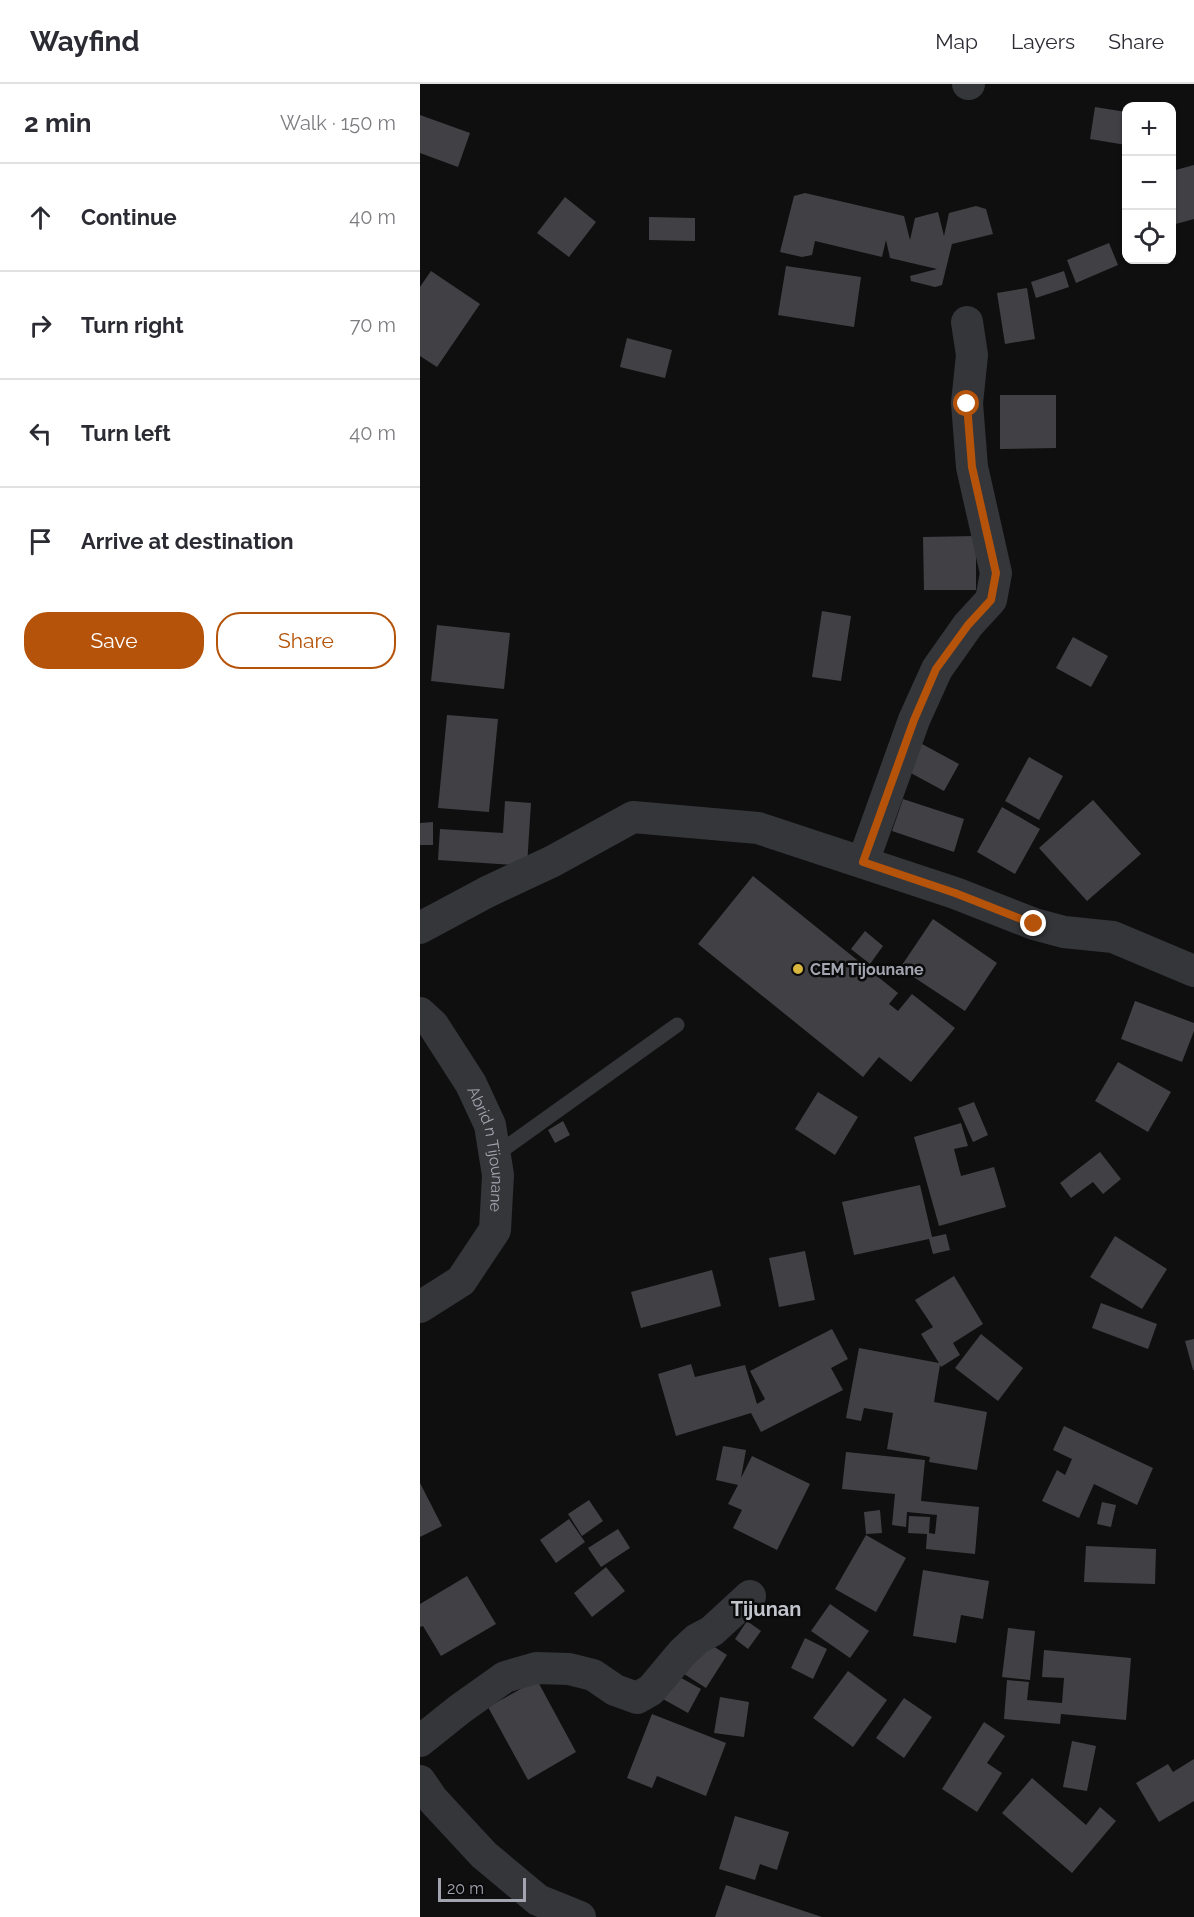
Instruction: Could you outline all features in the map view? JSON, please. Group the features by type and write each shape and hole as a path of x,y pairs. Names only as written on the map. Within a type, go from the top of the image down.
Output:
{"street":[{"path":"863,862 914,720 936,669 968,625 991,600 996,573 972,467 967,404 972,355 968,322"},
{"path":"420,928 487,892 553,861 633,817 758,828 955,893 1034,924 1064,932 1113,937 1194,971"},
{"name":"Abrid n Tijounane","path":"420,1013 433,1025 471,1084 490,1125 498,1175 495,1230 461,1281 420,1307"},
{"path":"420,1741 505,1677 536,1668 569,1669 593,1675 615,1690 637,1698 651,1690 689,1646 712,1631 750,1596"},
{"path":"420,1781 434,1800 484,1855 538,1900 580,1917"}],"lane":[{"path":"494,1156 677,1025"}],"building":[{"path":"1095,107 1122,111 1122,144 1090,139"},
{"path":"420,115 470,133 458,167 420,153"},
{"path":"1194,165 1194,219 1176,224 1176,210 1176,170"},
{"path":"805,193 904,216 910,240 915,218 938,212 944,236 949,213 976,206 986,209 993,234 952,244 942,285 935,287 911,281 910,276 937,269 890,258 886,240 882,257 815,241 812,255 802,257 780,252 794,196"},
{"path":"565,197 596,222 569,257 537,233"},
{"path":"649,217 695,218 695,241 649,240"},
{"path":"1109,243 1118,265 1076,283 1067,260"},
{"path":"786,266 861,277 854,327 778,315"},
{"path":"431,271 480,304 437,367 420,356 420,287"},
{"path":"1064,271 1069,287 1036,298 1031,282"},
{"path":"1027,288 1035,339 1005,344 997,293"},
{"path":"627,338 672,350 665,378 620,367"},
{"path":"1000,395 1056,395 1056,448 1000,449"},
{"path":"976,536 976,590 924,590 923,537"},
{"path":"822,611 851,616 841,681 812,677"},
{"path":"437,625 510,633 504,689 431,681"},
{"path":"1073,637 1108,656 1091,687 1056,668"},
{"path":"447,715 498,719 489,812 438,808"},
{"path":"922,744 959,764 944,791 907,771"},
{"path":"1029,757 1063,776 1039,820 1005,801"},
{"path":"903,799 964,819 954,852 892,831"},
{"path":"1093,800 1141,854 1087,901 1039,848"},
{"path":"505,801 531,803 527,866 438,860 440,829 503,833"},
{"path":"1002,807 1040,829 1015,874 977,852"},
{"path":"433,822 433,845 420,845 420,823"},
{"name":"CEM Tijounane","path":"753,876 898,993 889,1004 898,1011 912,994 955,1028 911,1082 879,1057 863,1077 698,944"},
{"path":"933,919 997,963 965,1011 900,968"},
{"path":"865,931 883,946 870,964 851,949"},
{"path":"1135,1001 1194,1023 1194,1031 1182,1062 1121,1039"},
{"path":"1118,1062 1171,1092 1148,1132 1095,1101"},
{"path":"818,1092 858,1117 835,1155 795,1129"},
{"path":"974,1102 988,1135 973,1142 958,1108"},
{"path":"563,1121 570,1135 555,1143 548,1130"},
{"path":"961,1123 968,1146 954,1149 961,1176 994,1167 1006,1207 939,1226 914,1137"},
{"path":"1100,1152 1121,1179 1103,1194 1093,1182 1071,1198 1060,1183"},
{"path":"920,1185 932,1237 946,1234 950,1250 933,1254 929,1239 854,1255 842,1202"},
{"path":"1115,1236 1167,1269 1142,1309 1090,1277"},
{"path":"805,1251 815,1300 779,1307 769,1258"},
{"path":"712,1270 721,1306 641,1328 631,1292"},
{"path":"954,1276 983,1324 953,1343 960,1355 941,1367 940,1365 934,1402 987,1412 977,1470 929,1462 930,1457 887,1449 893,1413 864,1408 861,1421 846,1418 859,1348 939,1363 921,1334 933,1327 915,1300"},
{"path":"1101,1303 1157,1324 1148,1349 1092,1328"},
{"path":"832,1329 848,1359 831,1368 843,1390 761,1432 751,1413 676,1436 658,1374 691,1364 695,1377 745,1365 757,1404 765,1399 750,1371"},
{"path":"981,1334 1023,1368 998,1401 955,1368"},
{"path":"1194,1339 1194,1370 1193,1370 1185,1341"},
{"path":"1064,1426 1153,1468 1137,1505 1094,1484 1079,1518 1042,1501 1057,1470 1065,1475 1072,1459 1053,1450"},
{"path":"723,1446 746,1450 741,1478 752,1456 810,1484 777,1550 733,1528 742,1510 728,1504 738,1485 716,1480"},
{"path":"846,1452 925,1460 921,1501 979,1507 975,1554 926,1549 927,1534 908,1533 909,1516 930,1517 929,1533 935,1534 937,1515 907,1512 906,1527 892,1525 895,1494 842,1489"},
{"path":"420,1483 442,1526 420,1537"},
{"path":"589,1500 603,1521 582,1536 568,1514"},
{"path":"1102,1502 1116,1505 1111,1527 1097,1524"},
{"path":"880,1510 882,1533 866,1534 864,1512"},
{"path":"569,1519 585,1542 556,1563 540,1540"},
{"path":"618,1529 630,1548 601,1567 588,1548"},
{"path":"866,1535 906,1558 876,1612 835,1589"},
{"path":"1086,1546 1156,1549 1155,1584 1084,1582"},
{"path":"606,1567 625,1591 592,1617 574,1593"},
{"path":"923,1570 989,1581 983,1619 961,1615 956,1643 913,1636"},
{"path":"467,1576 496,1624 441,1656 423,1626 420,1627 420,1604"},
{"path":"830,1604 869,1631 850,1658 811,1631"},
{"path":"747,1621 761,1631 748,1649 735,1639"},
{"path":"1008,1628 1035,1631 1030,1680 1002,1677"},
{"path":"805,1638 827,1649 813,1679 791,1668"},
{"path":"702,1639 727,1655 706,1688 681,1672"},
{"path":"1044,1650 1131,1658 1126,1720 1061,1714 1060,1724 1004,1719 1007,1680 1029,1682 1027,1700 1062,1703 1064,1678 1042,1677"},
{"path":"848,1671 887,1700 853,1747 813,1718"},
{"path":"676,1675 701,1689 688,1713 663,1699"},
{"path":"537,1680 576,1752 528,1780 488,1707"},
{"path":"720,1697 749,1702 744,1737 714,1733"},
{"path":"904,1698 932,1717 904,1758 876,1738"},
{"path":"652,1714 726,1743 706,1796 657,1776 652,1788 627,1778"},
{"path":"984,1722 1005,1736 987,1763 1002,1773 977,1812 942,1789"},
{"path":"1072,1741 1096,1746 1087,1791 1063,1787"},
{"path":"1194,1759 1194,1801 1159,1822 1136,1783 1168,1764 1173,1772"},
{"path":"1032,1778 1086,1825 1100,1807 1116,1821 1072,1873 1002,1813"},
{"path":"735,1816 789,1832 777,1870 760,1864 755,1880 719,1869"},
{"path":"726,1885 822,1917 715,1917"}],"place":[{"name":"CEM Tijounane","path":"798,969"}],"district":[{"name":"Tijunan","path":"766,1609"}],"route":[{"path":"967,404 972,467 996,573 991,600 968,625 936,669 914,720 863,862 955,893 1034,924"}]}
